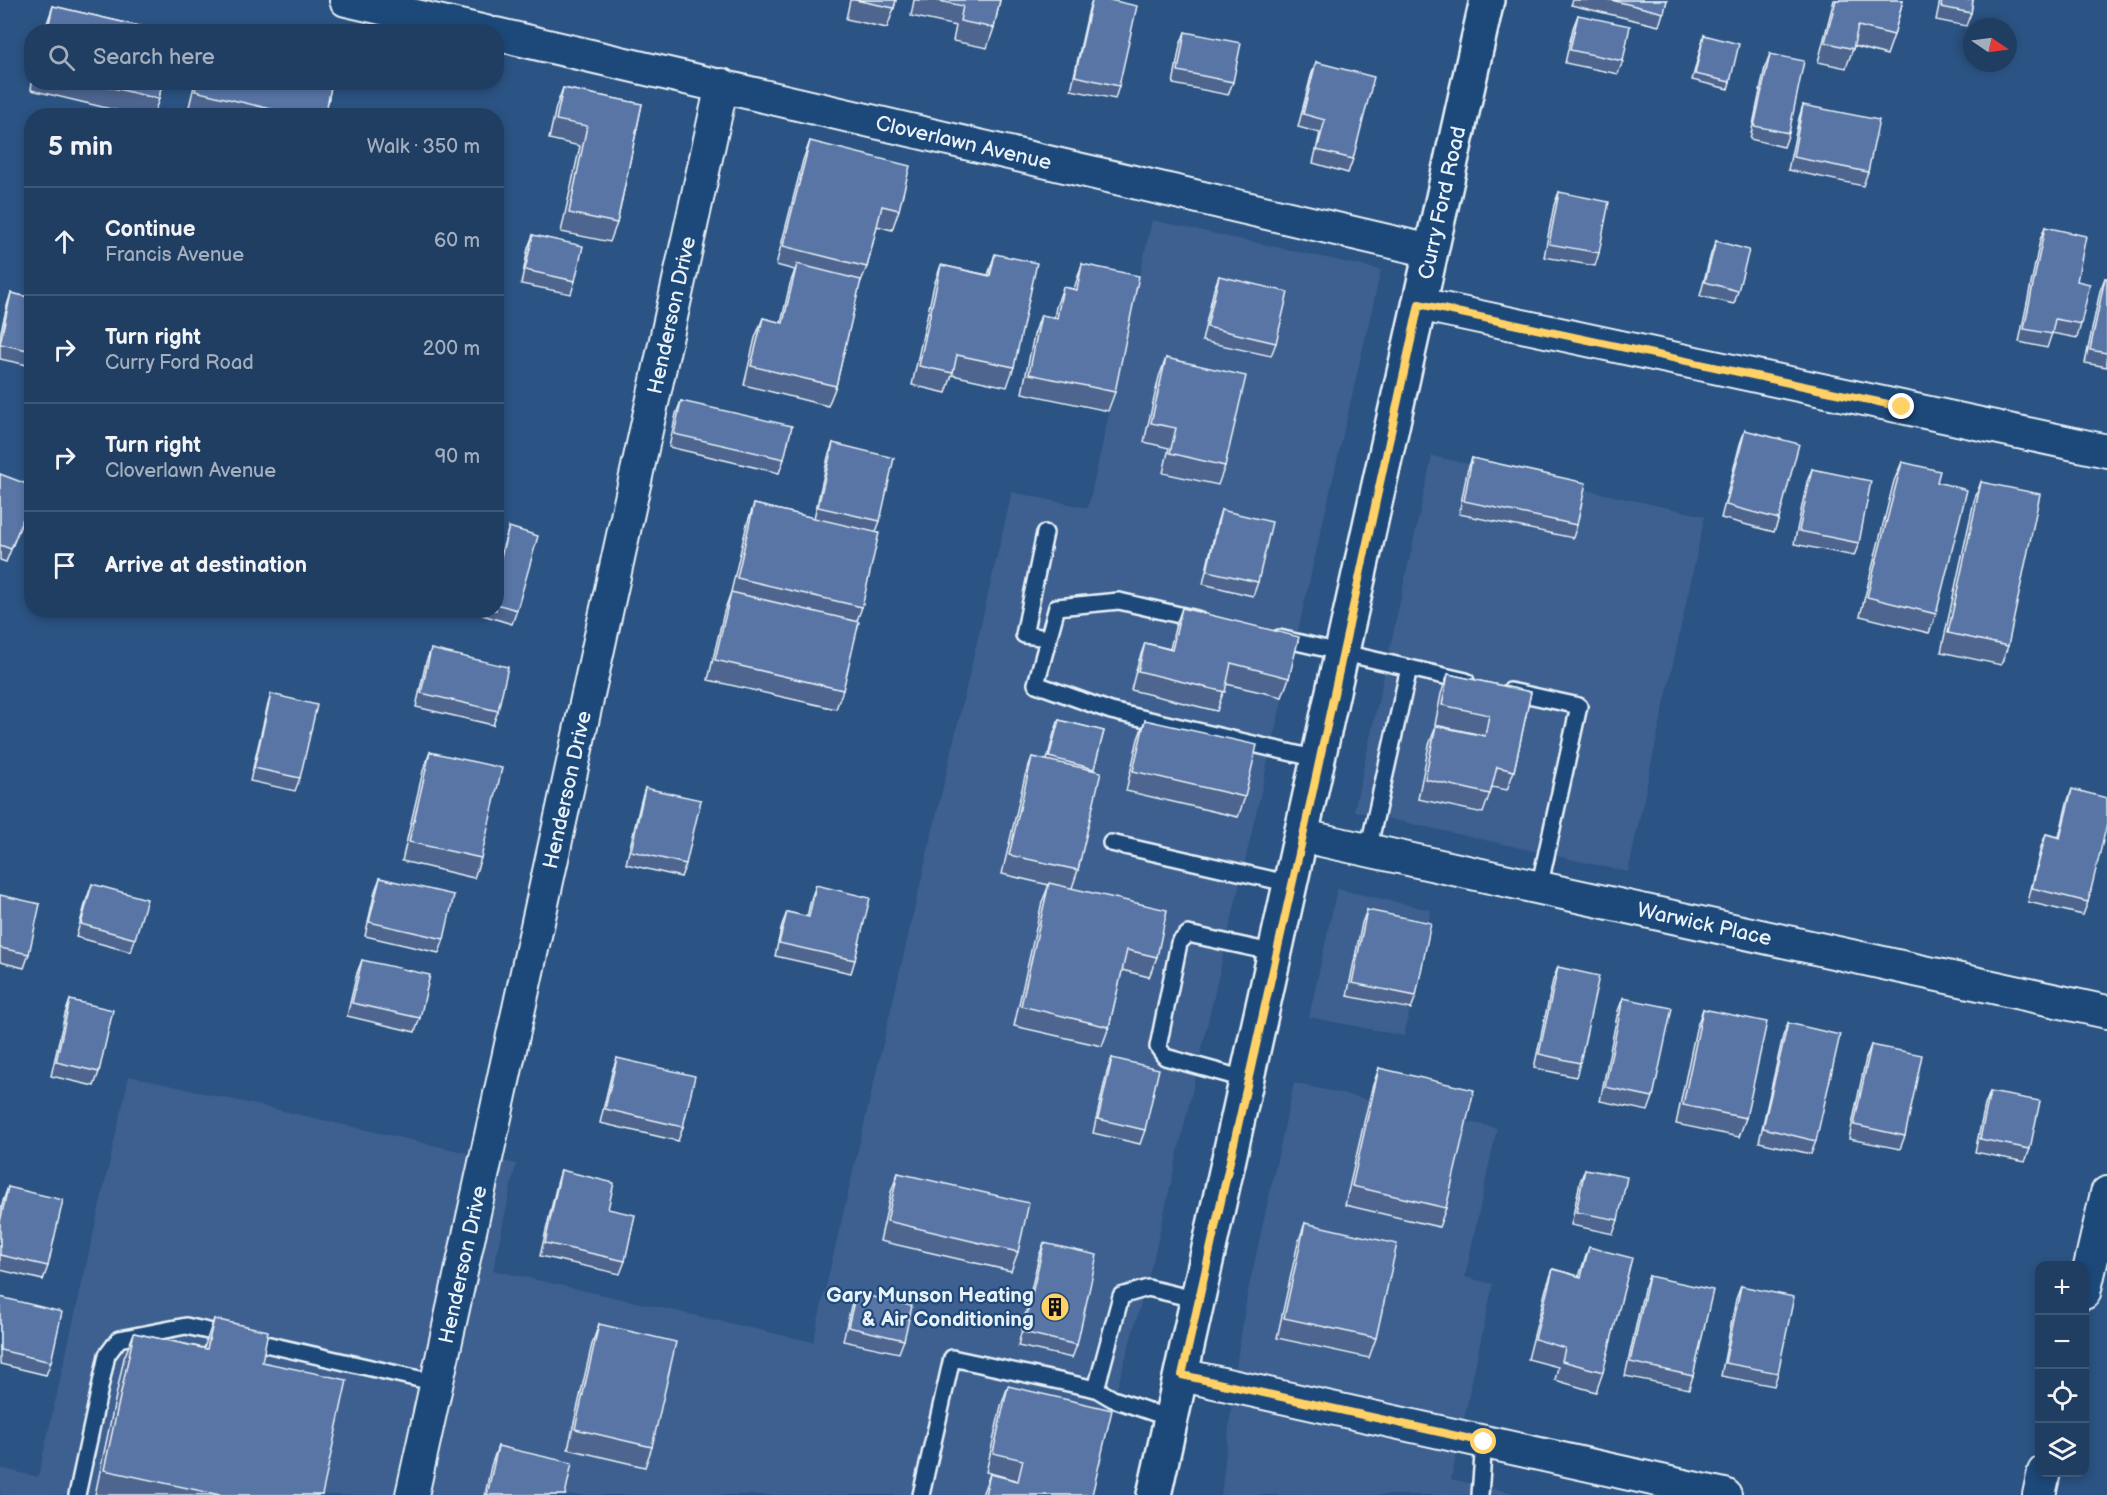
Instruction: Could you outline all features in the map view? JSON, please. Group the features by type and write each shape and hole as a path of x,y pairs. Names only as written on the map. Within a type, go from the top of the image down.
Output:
{"street":[{"path":"346,0 451,24"},
{"name":"Curry Ford Road","path":"1154,1495 1488,0"},
{"name":"Cloverlawn Avenue","path":"504,36 1431,251"},
{"name":"Henderson Drive","path":"412,1495 722,85"},
{"path":"1419,304 2107,451"},
{"name":"Warwick Place","path":"1303,836 2107,1012"},
{"path":"2089,1275 2107,1193"},
{"path":"1182,1375 1725,1495"},
{"path":"2039,1495 2043,1477"}],"lane":[{"path":"1045,533 1024,634 1048,638"},
{"path":"1213,623 1119,601 1057,607 1035,684 1111,711 1318,759"},
{"path":"1259,634 1477,683"},
{"path":"1368,850 1409,668"},
{"path":"1500,688 1579,706 1539,888"},
{"path":"1111,843 1291,884"},
{"path":"1248,1080 1165,1057 1158,1047 1179,943 1188,934 1276,953"},
{"path":"1096,1389 1121,1296 1148,1288 1198,1300"},
{"path":"77,1495 107,1355 119,1339 186,1326 437,1383"},
{"path":"921,1495 952,1358 1096,1389 1113,1399 1172,1419"},
{"path":"1480,1495 1484,1442"}],"shaded area":[{"path":"1152,220 1381,270 1154,1257 1087,1495 0,1495 0,1468 38,1477 129,1076 516,1164 493,1270 813,1342 1012,492 1088,508"},
{"path":"1432,456 1705,516 1628,872 1354,811"},
{"path":"1337,889 1431,910 1404,1036 1309,1017"},
{"path":"1294,1083 1497,1128 1465,1277 1493,1284 1451,1479 1522,1495 1221,1495 1238,1352 1248,1291"}],"building":[{"path":"855,0 896,0 894,8"},
{"path":"934,0 1000,0 994,28 960,21 963,6"},
{"path":"1092,0 1110,0 1137,6 1119,86 1075,76"},
{"path":"1611,0 1667,0 1664,13"},
{"path":"1836,0 1903,0 1894,35 1858,26 1853,49 1825,42"},
{"path":"1942,0 1973,0 1971,13 1941,7"},
{"path":"53,6 131,24 49,24"},
{"path":"1578,15 1630,26 1623,61 1570,50"},
{"path":"1185,32 1241,43 1233,82 1178,71"},
{"path":"1704,35 1739,44 1730,82 1695,74"},
{"path":"1770,54 1804,61 1789,133 1754,126"},
{"path":"1316,62 1374,77 1353,159 1317,150 1325,120 1303,114"},
{"path":"563,88 642,104 617,223 569,213 587,126 556,120"},
{"path":"122,90 161,90 159,99"},
{"path":"330,90 327,108 266,108 195,91"},
{"path":"1803,105 1879,120 1868,172 1793,157"},
{"path":"810,141 910,166 899,210 882,206 867,267 783,246"},
{"path":"1559,192 1609,202 1599,253 1549,244"},
{"path":"2045,227 2086,236 2077,281 2090,284 2081,324 2055,319 2052,334 2024,329"},
{"path":"533,235 583,246 575,281 525,270"},
{"path":"1716,241 1749,250 1738,291 1705,282"},
{"path":"995,254 1037,263 1014,367 957,355 953,373 919,366 941,265 990,276"},
{"path":"797,264 861,280 836,386 751,366 763,318 783,323"},
{"path":"1082,264 1139,276 1115,392 1029,374 1041,315 1057,318 1063,287 1077,290"},
{"path":"1219,276 1288,292 1276,343 1207,327"},
{"path":"2105,278 2107,278 2107,353 2090,350"},
{"path":"11,293 24,296 24,349 0,344"},
{"path":"1166,358 1246,376 1225,466 1170,453 1176,428 1151,423"},
{"path":"681,401 792,426 784,459 674,434"},
{"path":"1745,430 1799,444 1779,519 1726,505"},
{"path":"833,443 894,458 880,521 818,507"},
{"path":"1472,458 1586,483 1577,525 1464,501"},
{"path":"1902,462 1940,471 1937,482 1967,490 1936,614 1867,597"},
{"path":"1812,469 1871,481 1859,543 1799,531"},
{"path":"0,474 24,483 24,516 11,549 0,545"},
{"path":"1981,482 2040,494 2008,646 1948,633"},
{"path":"754,504 879,533 862,607 737,578"},
{"path":"1221,510 1272,522 1258,582 1207,571"},
{"path":"509,527 538,536 517,610 504,606 504,545"},
{"path":"731,592 859,622 843,690 715,660"},
{"path":"1182,608 1299,637 1289,678 1231,663 1225,692 1138,671 1145,643 1172,650"},
{"path":"431,649 508,667 498,711 421,693"},
{"path":"1448,674 1531,692 1514,771 1497,767 1490,794 1425,779 1436,726 1485,736 1489,715 1442,705"},
{"path":"271,694 317,705 300,778 254,768"},
{"path":"1059,720 1104,731 1094,769 1049,757"},
{"path":"1145,720 1257,745 1245,797 1133,771"},
{"path":"430,752 502,768 481,858 409,842"},
{"path":"1032,757 1101,772 1078,870 1009,855"},
{"path":"645,788 701,800 686,864 631,851"},
{"path":"2072,789 2107,798 2107,824 2088,902 2032,888 2046,834 2060,838"},
{"path":"380,878 454,895 444,939 369,922"},
{"path":"1049,883 1167,910 1157,957 1127,950 1109,1027 1021,1006"},
{"path":"92,884 147,899 135,939 81,924"},
{"path":"816,885 870,898 855,960 779,943 787,912 809,917"},
{"path":"0,895 40,904 29,954 0,948"},
{"path":"1367,910 1431,923 1416,996 1352,983"},
{"path":"362,960 430,975 420,1018 352,1003"},
{"path":"1558,967 1599,976 1580,1063 1539,1054"},
{"path":"1623,998 1672,1008 1653,1097 1605,1087"},
{"path":"70,1000 113,1010 99,1072 56,1062"},
{"path":"1703,1009 1767,1022 1746,1118 1683,1105"},
{"path":"1788,1023 1840,1035 1816,1141 1763,1128"},
{"path":"1871,1045 1922,1055 1905,1136 1854,1125"},
{"path":"617,1058 695,1076 683,1127 605,1109"},
{"path":"1112,1058 1159,1069 1145,1130 1098,1119"},
{"path":"1379,1068 1474,1090 1446,1208 1352,1186"},
{"path":"1990,1092 2040,1101 2030,1149 1980,1139"},
{"path":"1585,1169 1627,1177 1618,1220 1576,1212"},
{"path":"561,1170 614,1183 608,1209 635,1215 625,1261 545,1243"},
{"path":"898,1173 1029,1203 1018,1252 887,1221"},
{"path":"8,1187 63,1200 48,1266 0,1255 0,1222"},
{"path":"1305,1223 1397,1244 1376,1338 1284,1318"},
{"name":"Gary Munson Heating & Air Conditioning","path":"1044,1243 1097,1255 1077,1345 1023,1332"},
{"path":"1589,1247 1632,1258 1603,1372 1562,1361 1565,1348 1535,1339 1553,1269 1581,1277"},
{"path":"1649,1276 1713,1290 1693,1376 1630,1362"},
{"path":"1741,1286 1794,1297 1778,1373 1725,1363"},
{"path":"856,1293 912,1306 904,1340 848,1327"},
{"path":"0,1297 62,1312 51,1362 0,1350"},
{"path":"214,1319 268,1331 262,1362 347,1380 322,1495 220,1495 104,1470 134,1333 207,1349"},
{"path":"599,1324 676,1342 652,1447 575,1429"},
{"path":"1008,1386 1112,1410 1092,1495 985,1495 990,1474 1018,1481 1023,1460 993,1453"},
{"path":"498,1446 572,1463 565,1495 487,1495"}],"place":[{"name":"Gary Munson Heating & Air Conditioning","path":"1055,1307"}],"route":[{"path":"1484,1442 1182,1375 1419,304 1902,407"}]}
